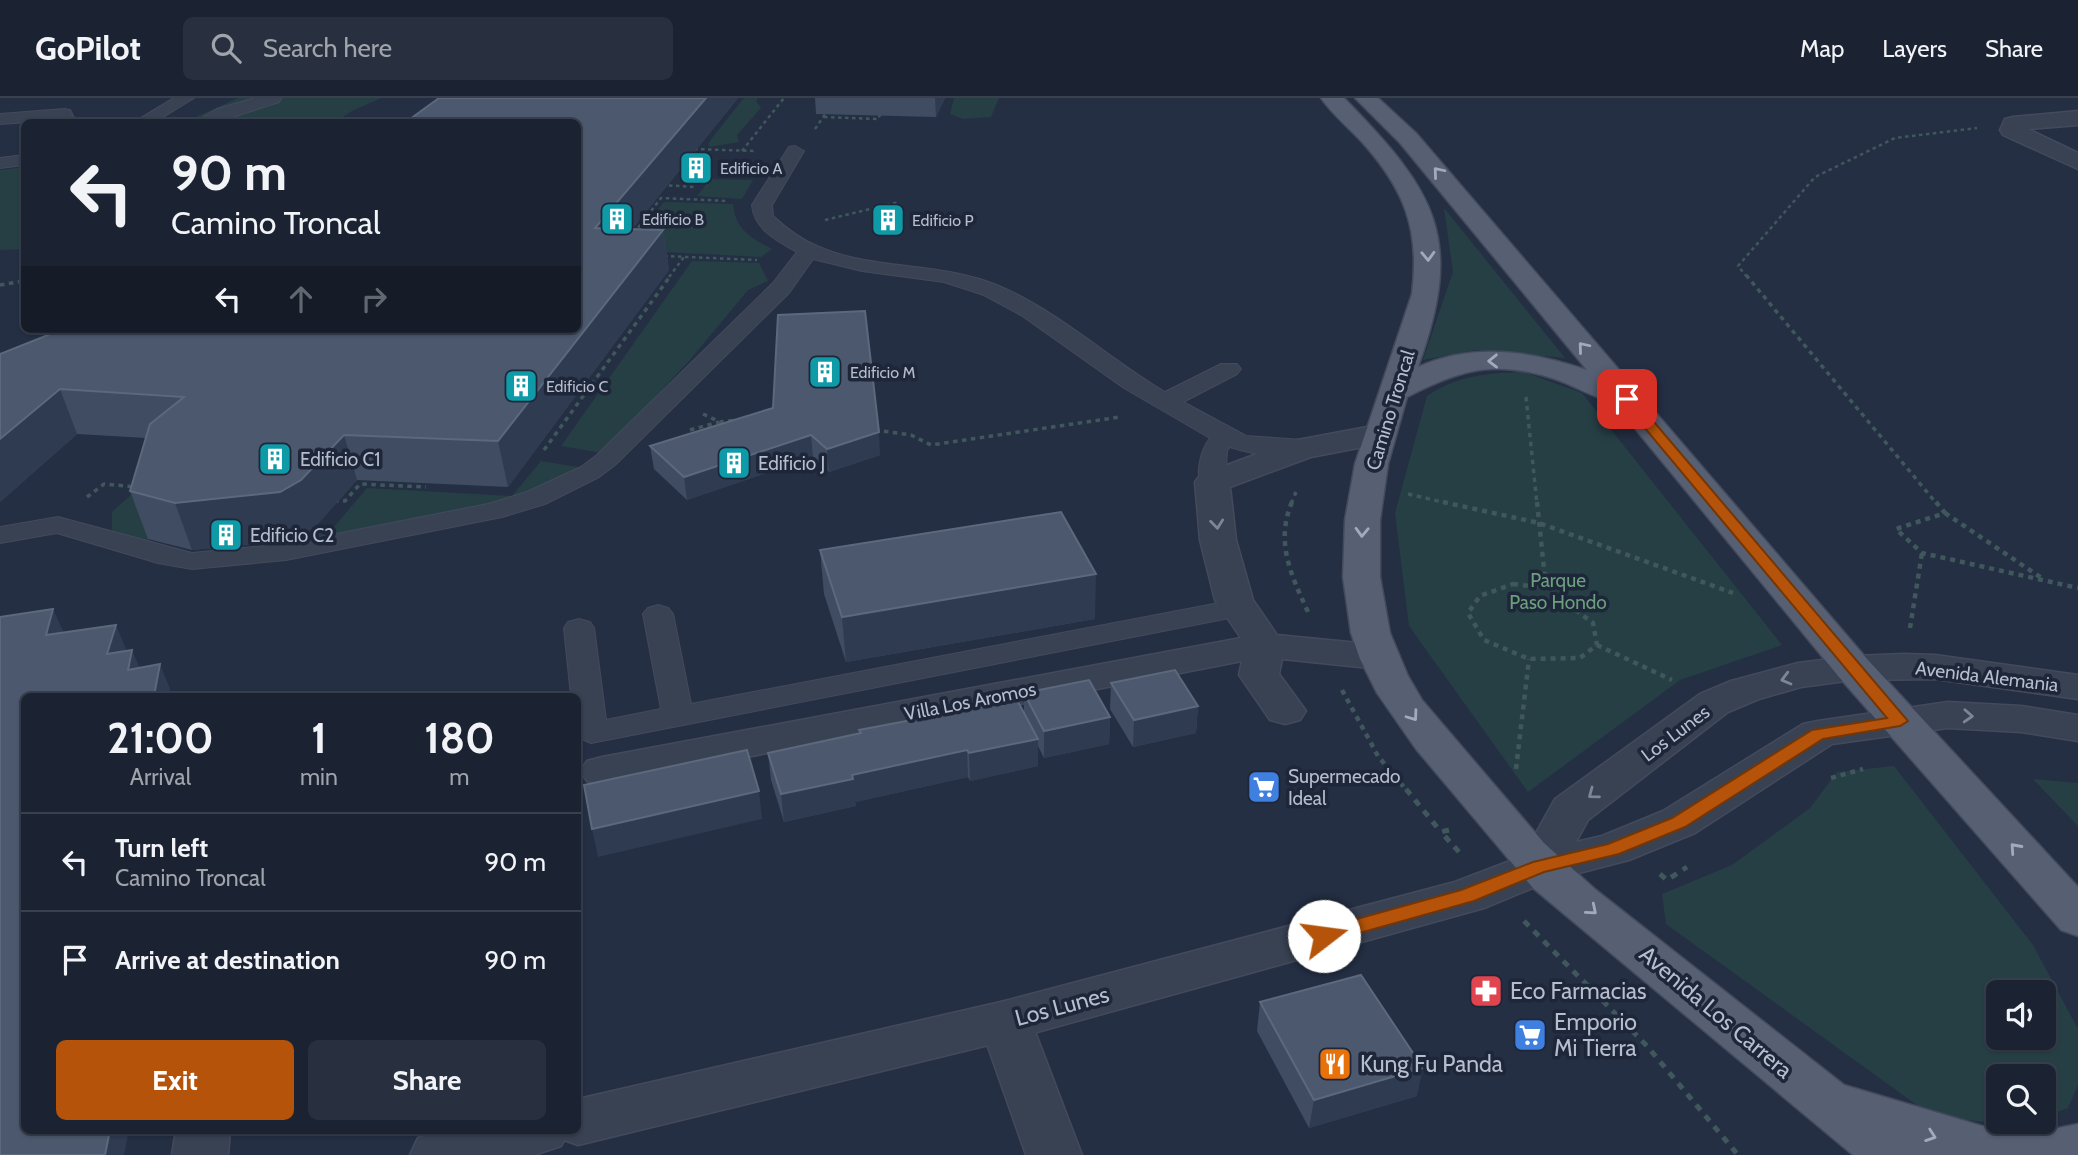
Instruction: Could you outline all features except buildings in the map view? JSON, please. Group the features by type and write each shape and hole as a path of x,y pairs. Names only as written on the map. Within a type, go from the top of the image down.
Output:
{"main road":[{"name":"Camino Troncal","path":"1332,98 1392,162 1419,209 1427,235 1430,260 1427,286 1395,391 1378,435 1363,516 1362,595 1379,657 1396,692 1432,742 1540,867"},
{"path":"1366,98 1408,138 1853,668 2069,909 2078,942"},
{"path":"1395,391 1454,365 1500,361 1538,365 1574,373 1627,399"},
{"name":"Avenida Los Carrera","path":"1540,867 1893,1155"},
{"path":"1820,1098 1961,1146 2000,1154 2029,1155"},
{"path":"2039,1155 2078,1147"}],"street":[{"path":"2078,118 2013,124 2011,130 2078,162"},
{"path":"1284,711 1259,676 1265,645 1234,600 1218,540 1212,482 1304,448 1378,435"},
{"name":"Villa Los Aromos","path":"602,771 1265,645 1379,657"},
{"name":"Avenida Alemania","path":"1853,668 1935,667 2078,687"},
{"name":"Los Lunes","path":"1540,867 1571,810 1714,703 1745,690 1798,675 1853,668"},
{"name":"Avenida Alemania","path":"1900,721 1948,715 2021,719 2078,728"},
{"name":"Los Lunes","path":"581,1121 1005,1021 1430,907 1492,888 1540,867 1613,849 1679,822 1818,734 1900,721"},
{"path":"1005,1021 1054,1155"},
{"path":"200,1155 203,1134"},
{"path":"438,1155 525,1134"}],"lane":[{"path":"148,119 186,98"},
{"path":"210,119 274,98"},
{"path":"0,119 64,114 66,119"},
{"path":"795,151 762,205 763,218 771,228 808,251 836,261 946,276 972,283 1054,327 1136,385 1225,436 1255,446 1304,448"},
{"path":"0,163 21,160"},
{"path":"0,536 58,525 192,561 286,552 493,511 536,499 590,472 606,460 780,288 808,251"},
{"path":"1165,402 1229,369"},
{"path":"1212,482 1214,450 1225,436"},
{"path":"579,628 591,733 1240,608"},
{"path":"658,614 678,716"}],"path":[{"path":"742,151 784,98"},
{"path":"812,135 829,108"},
{"path":"823,117 878,119 884,108"},
{"path":"2013,124 1895,138 1815,177 1738,266 1945,513 2046,580"},
{"path":"720,149 691,149 718,152 732,150"},
{"path":"655,185 695,187 687,199"},
{"path":"632,236 662,198 728,201"},
{"path":"817,222 899,202"},
{"path":"657,256 766,260"},
{"path":"535,460 684,257"},
{"path":"0,285 21,282"},
{"path":"1526,394 1546,588"},
{"path":"706,408 702,414 720,422"},
{"path":"873,430 911,435 931,445 1129,416"},
{"path":"688,430 744,419"},
{"path":"710,424 718,431"},
{"path":"544,450 606,460"},
{"path":"331,500 345,501 369,473"},
{"path":"104,484 139,487"},
{"path":"360,484 427,487"},
{"path":"1404,493 1539,523 1733,593"},
{"path":"1945,513 1896,529 1922,553 2078,588"},
{"path":"1905,666 1922,553"},
{"path":"1724,582 1741,603"},
{"path":"1513,584 1546,588 1593,623 1597,645 1580,658 1529,659 1484,640 1468,613 1480,596 1513,584"},
{"path":"1597,645 1673,681"},
{"path":"1515,777 1529,659"},
{"path":"1829,778 1875,765"}],"green space":[{"path":"238,98 381,98 340,119 192,119"},
{"path":"744,98 758,98 756,101 761,108 737,135 739,142 710,147 708,144 712,138"},
{"path":"954,98 999,98 991,117 963,119 950,114"},
{"path":"21,167 21,249 0,250 0,170"},
{"path":"710,179 753,180 742,199 697,196"},
{"path":"664,202 733,204 737,220 745,232 772,249 761,257 626,250"},
{"path":"1444,208 1565,358 1476,350 1423,360 1453,272"},
{"path":"692,261 759,263 768,281 748,290 689,361 602,453 561,446"},
{"name":"Parque Paso Hondo","path":"1524,372 1582,393 1782,645 1680,680 1528,792 1409,626 1395,513 1427,396 1474,376"},
{"path":"541,461 584,468 524,501 500,510 428,529 328,547 249,560 190,563 154,557 132,548 112,535 112,512 134,492 178,497 154,518 147,545 179,558 229,559 262,553 315,530 334,527 367,488 512,496"},
{"path":"1894,766 2033,945 2052,980 1986,980 1986,1050 2056,1050 2056,988 2078,1029 2078,1085 2068,1108 2056,1112 2056,1064 1986,1064 1986,1122 1932,1116 1666,924 1662,894 1732,865 1810,808 1837,772"},
{"path":"2033,779 2078,783 2078,826"}],"place":[{"name":"Edificio A","path":"696,168"},
{"name":"Edificio B","path":"617,219"},
{"name":"Edificio P","path":"888,220"},
{"name":"Edificio M","path":"825,372"},
{"name":"Edificio C","path":"521,386"},
{"name":"Edificio C1","path":"275,459"},
{"name":"Edificio J","path":"734,463"},
{"name":"Edificio C2","path":"226,535"},
{"name":"Supermecado Ideal","path":"1264,787"},
{"name":"Eco Farmacias","path":"1486,991"},
{"name":"Emporio Mi Tierra","path":"1530,1035"},
{"name":"Kung Fu Panda","path":"1335,1064"}],"route":[{"path":"1324,936 1467,896 1540,867 1613,849 1679,822 1818,734 1900,721 1627,399"}]}
